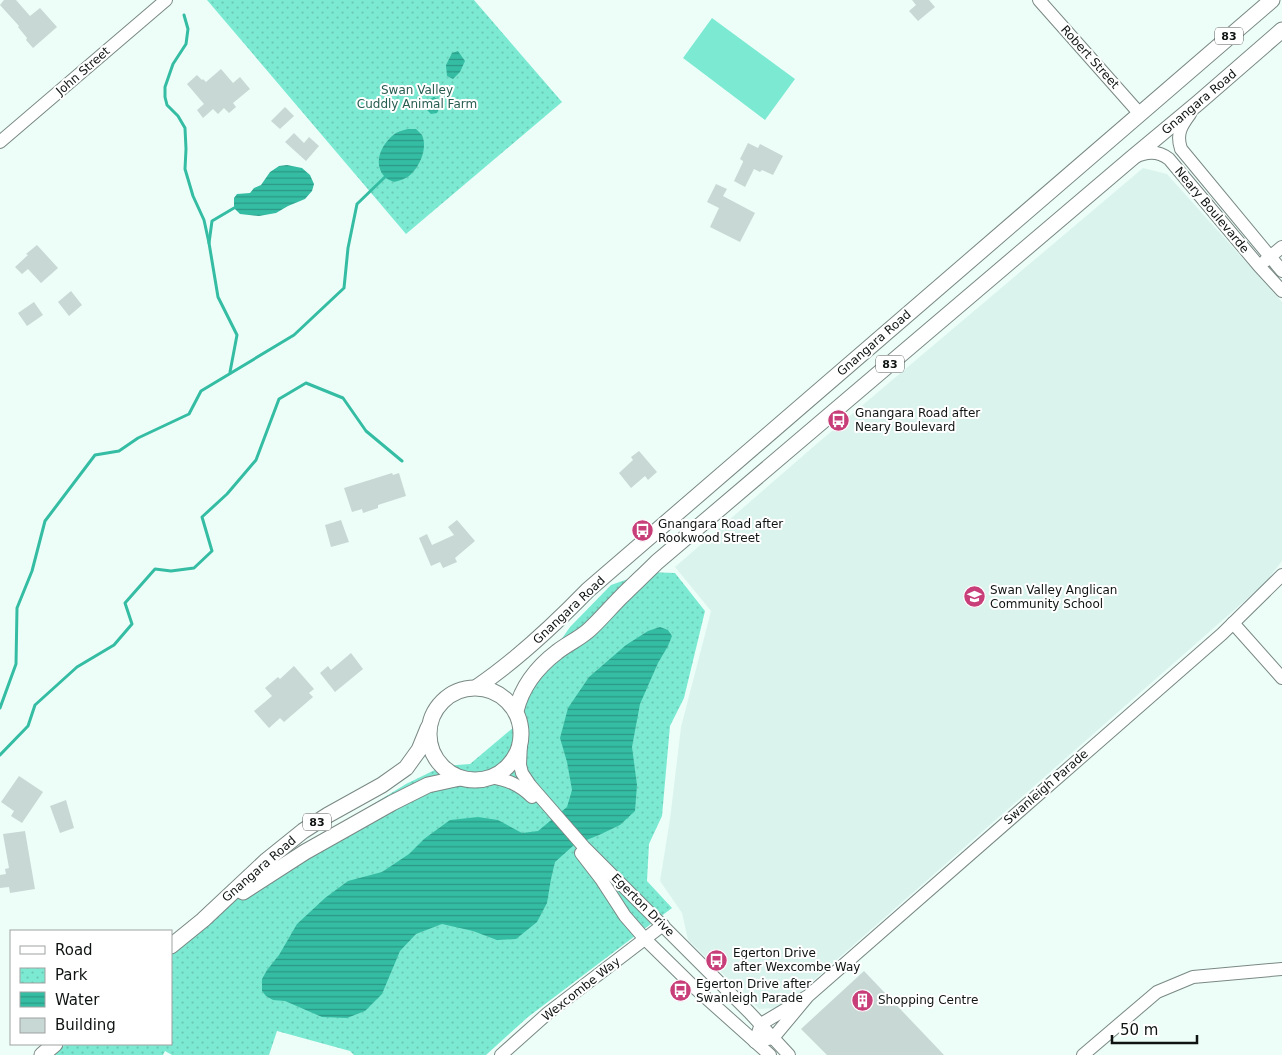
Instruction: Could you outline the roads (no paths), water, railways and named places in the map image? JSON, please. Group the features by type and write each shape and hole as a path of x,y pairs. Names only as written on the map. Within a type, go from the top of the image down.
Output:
{"main road":[{"name":"Gnangara Road","path":"477,687 528,648 588,590 1272,0"},
{"name":"Gnangara Road","path":"516,711 525,686 535,673 558,651 587,632 659,561 1198,104 1282,30"},
{"path":"477,687 492,690 506,699 516,711 521,726 521,742 515,757 505,769 492,777"},
{"name":"83","path":"428,728 432,715 439,703 450,694 463,688 477,687"},
{"name":"Gnangara Road","path":"172,945 267,860 303,831 382,785 406,768 419,750 428,728"},
{"path":"428,728 429,744 435,759 446,771 460,778"},
{"name":"83","path":"460,778 476,781 492,777"},
{"name":"Gnangara Road","path":"202,920 305,852 368,816 428,785 460,778"},
{"path":"42,1055 54,1045"}],"street":[{"name":"John Street","path":"0,142 166,0"},
{"name":"Robert Street","path":"1039,0 1140,114"},
{"name":"Neary Boulevarde","path":"1198,104 1184,122 1179,133 1178,140 1181,149 1282,271"},
{"name":"Neary Boulevarde","path":"1132,158 1153,152 1163,154 1169,159 1282,291"},
{"path":"1259,266 1282,247"},
{"name":"Swanleigh Parade","path":"773,1038 808,996 1233,623 1282,575"},
{"path":"1233,623 1282,678"},
{"name":"Egerton Drive","path":"521,742 520,765 522,773 548,810 582,849 663,925 789,1055"},
{"name":"Egerton Drive","path":"492,777 514,783 524,789 548,810"},
{"name":"Egerton Drive","path":"582,849 625,916 645,939 695,988 770,1055"},
{"name":"Wexcombe Way","path":"501,1055 548,1014 663,925"},
{"path":"1084,1055 1157,992 1193,977 1282,969"},
{"name":"Swanleigh Parade","path":"761,1024 808,996"},
{"path":"755,1042 761,1024"},
{"path":"755,1042 773,1038"}],"water":[{"path":"458,51 465,61 460,72 453,79 447,76 446,65 452,53"},
{"path":"434,97 443,102 437,113 431,114 425,108 428,100"},
{"path":"416,129 422,135 424,146 422,157 417,168 409,176 394,182 384,176 379,164 379,158 383,147 391,137 397,132"},
{"path":"287,165 302,168 310,175 314,184 312,191 305,199 276,213 259,216 240,214 234,208 234,198 237,194 250,193 254,188 261,185 270,172 279,166"},
{"path":"660,627 668,630 672,636 640,704 632,747 637,785 635,811 620,825 574,845 555,862 547,903 537,922 516,939 497,940 473,931 442,924 416,934 400,951 382,994 365,1011 347,1018 322,1017 285,1001 273,1000 266,996 262,991 262,979 297,924 325,898 348,881 382,872 409,854 424,839 450,820 478,817 498,820 522,833 538,831 567,807 572,790 560,738 568,708 589,677 626,645 648,631"}],"waterway":[{"path":"184,15 188,29 186,44 173,64 165,87 165,97 167,105 178,116 185,128 185,169 193,196 204,220 209,243"},
{"path":"0,708 16,664 17,608 32,571 45,521 95,455 119,451 138,438 189,414 201,391 294,335 344,288 348,248 357,204 385,177"},
{"path":"230,372 237,335 218,297 209,243 212,221 234,208"},
{"path":"0,755 28,726 35,705 77,667 114,645 132,624 125,603 155,569 171,571 194,568 212,551 202,517 227,494 256,460 279,399 306,383 343,398 366,431 402,461"}],"place":[{"name":"Gnangara Road after Neary Boulevard","path":"839,420"},
{"name":"Gnangara Road after Rookwood Street","path":"642,531"},
{"name":"Swan Valley Anglican Community School","path":"974,597"},
{"name":"Egerton Drive after Wexcombe Way","path":"717,960"},
{"name":"Egerton Drive after Swanleigh Parade","path":"680,991"},
{"name":"Shopping Centre","path":"862,1000"}],"park label":[{"name":"Swan Valley Cuddly Animal Farm","path":"417,97"}]}
